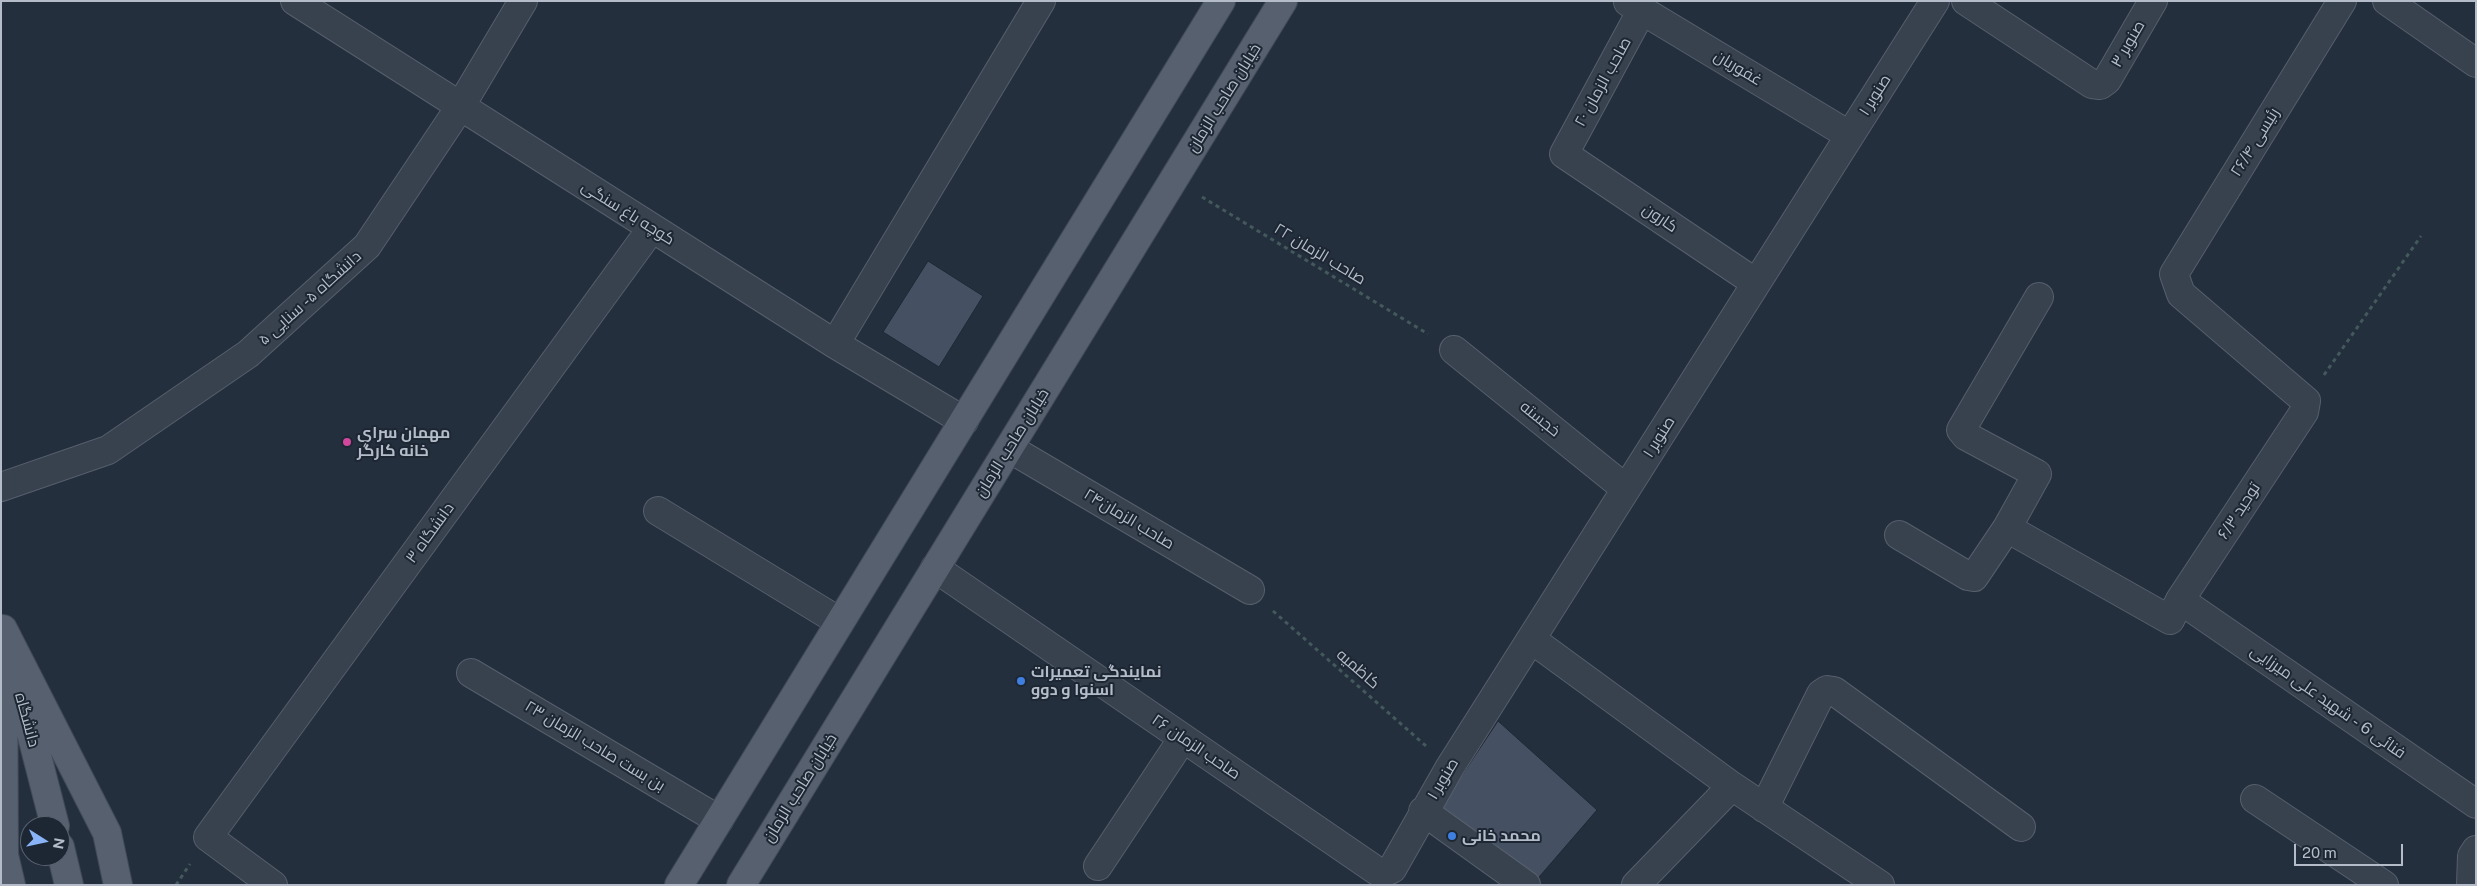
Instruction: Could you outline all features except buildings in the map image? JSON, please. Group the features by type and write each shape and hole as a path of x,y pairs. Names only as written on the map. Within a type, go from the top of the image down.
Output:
{"main road":[{"path":"679,885 1221,1"},
{"name":"خیابان صاحب الزمان","path":"741,885 1283,1"},
{"path":"2,625 4,855 11,885"},
{"path":"2,625 107,833 118,885"},
{"name":"دانشگاه","path":"2,625 52,816"},
{"path":"64,866 69,885"}],"street":[{"name":"کوچه باغ سنگی","path":"295,1 835,344 964,421"},
{"name":"دانشگاه ۵- سنایی ۵","path":"1,487 108,450 248,354 367,246 460,107 523,1"},
{"path":"835,344 1041,1"},
{"name":"صنوبر ۱","path":"1385,872 1392,869 1423,811 1450,767 1935,1"},
{"name":"صنوبر ۳","path":"1966,1 2092,84 2100,85 2107,80 2153,1"},
{"name":"رئیسی ۲۶/۴","path":"2306,401 2181,294 2175,283 2174,274 2342,1"},
{"path":"2387,1 2476,63"},
{"name":"غفوریان","path":"1635,6 1850,136"},
{"name":"صاحب الزمان ۲۰","path":"1564,154 1635,6"},
{"name":"کارون","path":"1564,154 1756,283"},
{"name":"دانشگاه ۳","path":"273,885 208,837 652,228"},
{"path":"1899,535 1968,576 1974,577 2007,528 2037,474 1966,436 1961,430 2039,298"},
{"name":"خجسته","path":"1454,350 1626,489"},
{"name":"توحید ۶/۳","path":"2175,610 2304,412 2306,401"},
{"name":"صاحب الزمان۲۴","path":"1009,448 1250,590"},
{"path":"658,511 840,622"},
{"name":"فنائی 6 - شهید علی میرزایی","path":"2007,528 2175,610 2476,804"},
{"name":"صاحب الزمان ۲۶","path":"935,568 1376,871 1385,872"},
{"path":"1531,639 1732,786 1880,885"},
{"name":"بن بست صاحب الزمان ۲۳","path":"471,673 719,820"},
{"path":"1764,808 1821,694 1827,690 1834,691 2021,827"},
{"path":"1098,866 1183,738"},
{"path":"1636,885 1732,786"},
{"path":"2255,799 2384,885"},
{"path":"1423,811 1526,885"},
{"path":"2471,885 2472,856 2476,850"}],"path":[{"name":"صاحب الزمان ۲۲","path":"1174,180 1454,350"},
{"path":"2306,401 2421,236"},
{"name":"کاظمیه","path":"1250,590 1450,767"}],"place":[{"name":"مهمان سرای خانه کارگر","path":"347,442"},
{"name":"نمایندگی تعمیرات اسنوا و دوو","path":"1021,681"},
{"name":"محمد خانی","path":"1452,836"}]}
